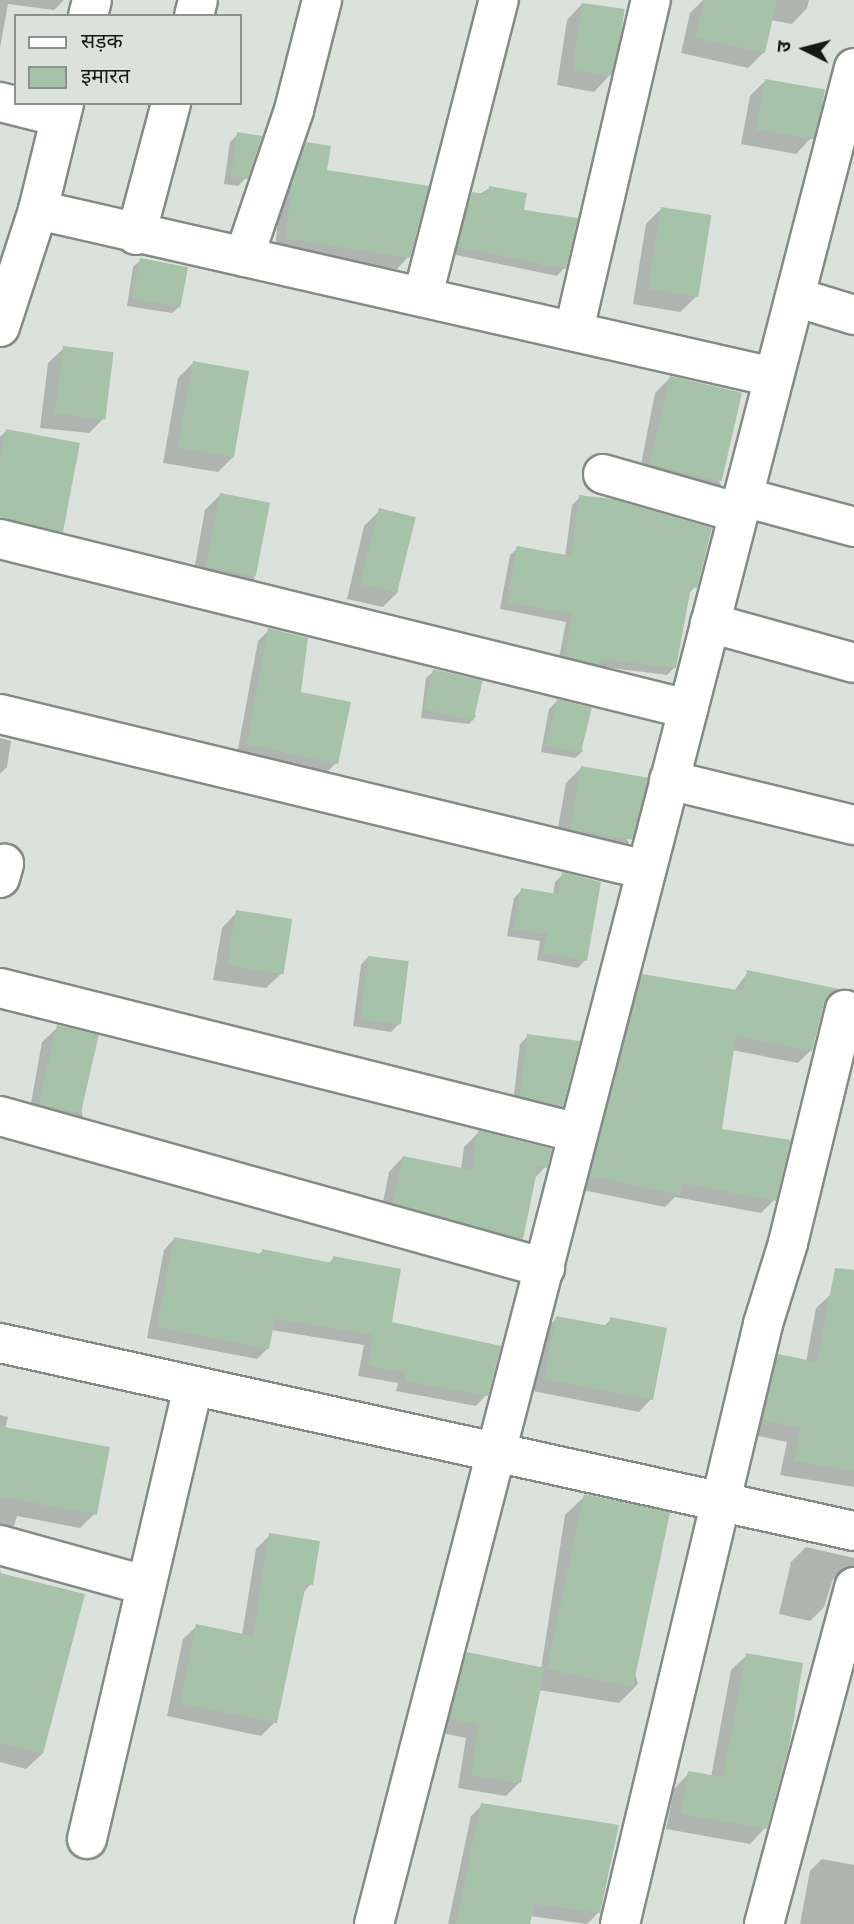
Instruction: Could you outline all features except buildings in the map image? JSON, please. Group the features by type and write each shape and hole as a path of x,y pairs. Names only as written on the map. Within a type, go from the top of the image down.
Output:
{"street":[{"path":"244,257 294,110 322,0"},
{"path":"424,295 499,0"},
{"path":"574,330 651,0"},
{"path":"374,1924 773,377 795,297 839,185 854,68"},
{"path":"0,327 38,210 62,110 23,105"},
{"path":"136,235 169,105"},
{"path":"38,210 136,235 424,295 773,377"},
{"path":"795,297 854,315"},
{"path":"603,474 854,527"},
{"path":"0,539 688,709"},
{"path":"710,623 854,663"},
{"path":"0,715 646,870"},
{"path":"669,780 854,825"},
{"path":"0,988 578,1133"},
{"path":"620,1924 720,1501 845,1010"},
{"path":"0,1116 545,1268"},
{"path":"0,1343 854,1531"},
{"path":"87,1839 144,1585 193,1386"},
{"path":"0,1545 144,1585"},
{"path":"764,1924 854,1587"}]}
